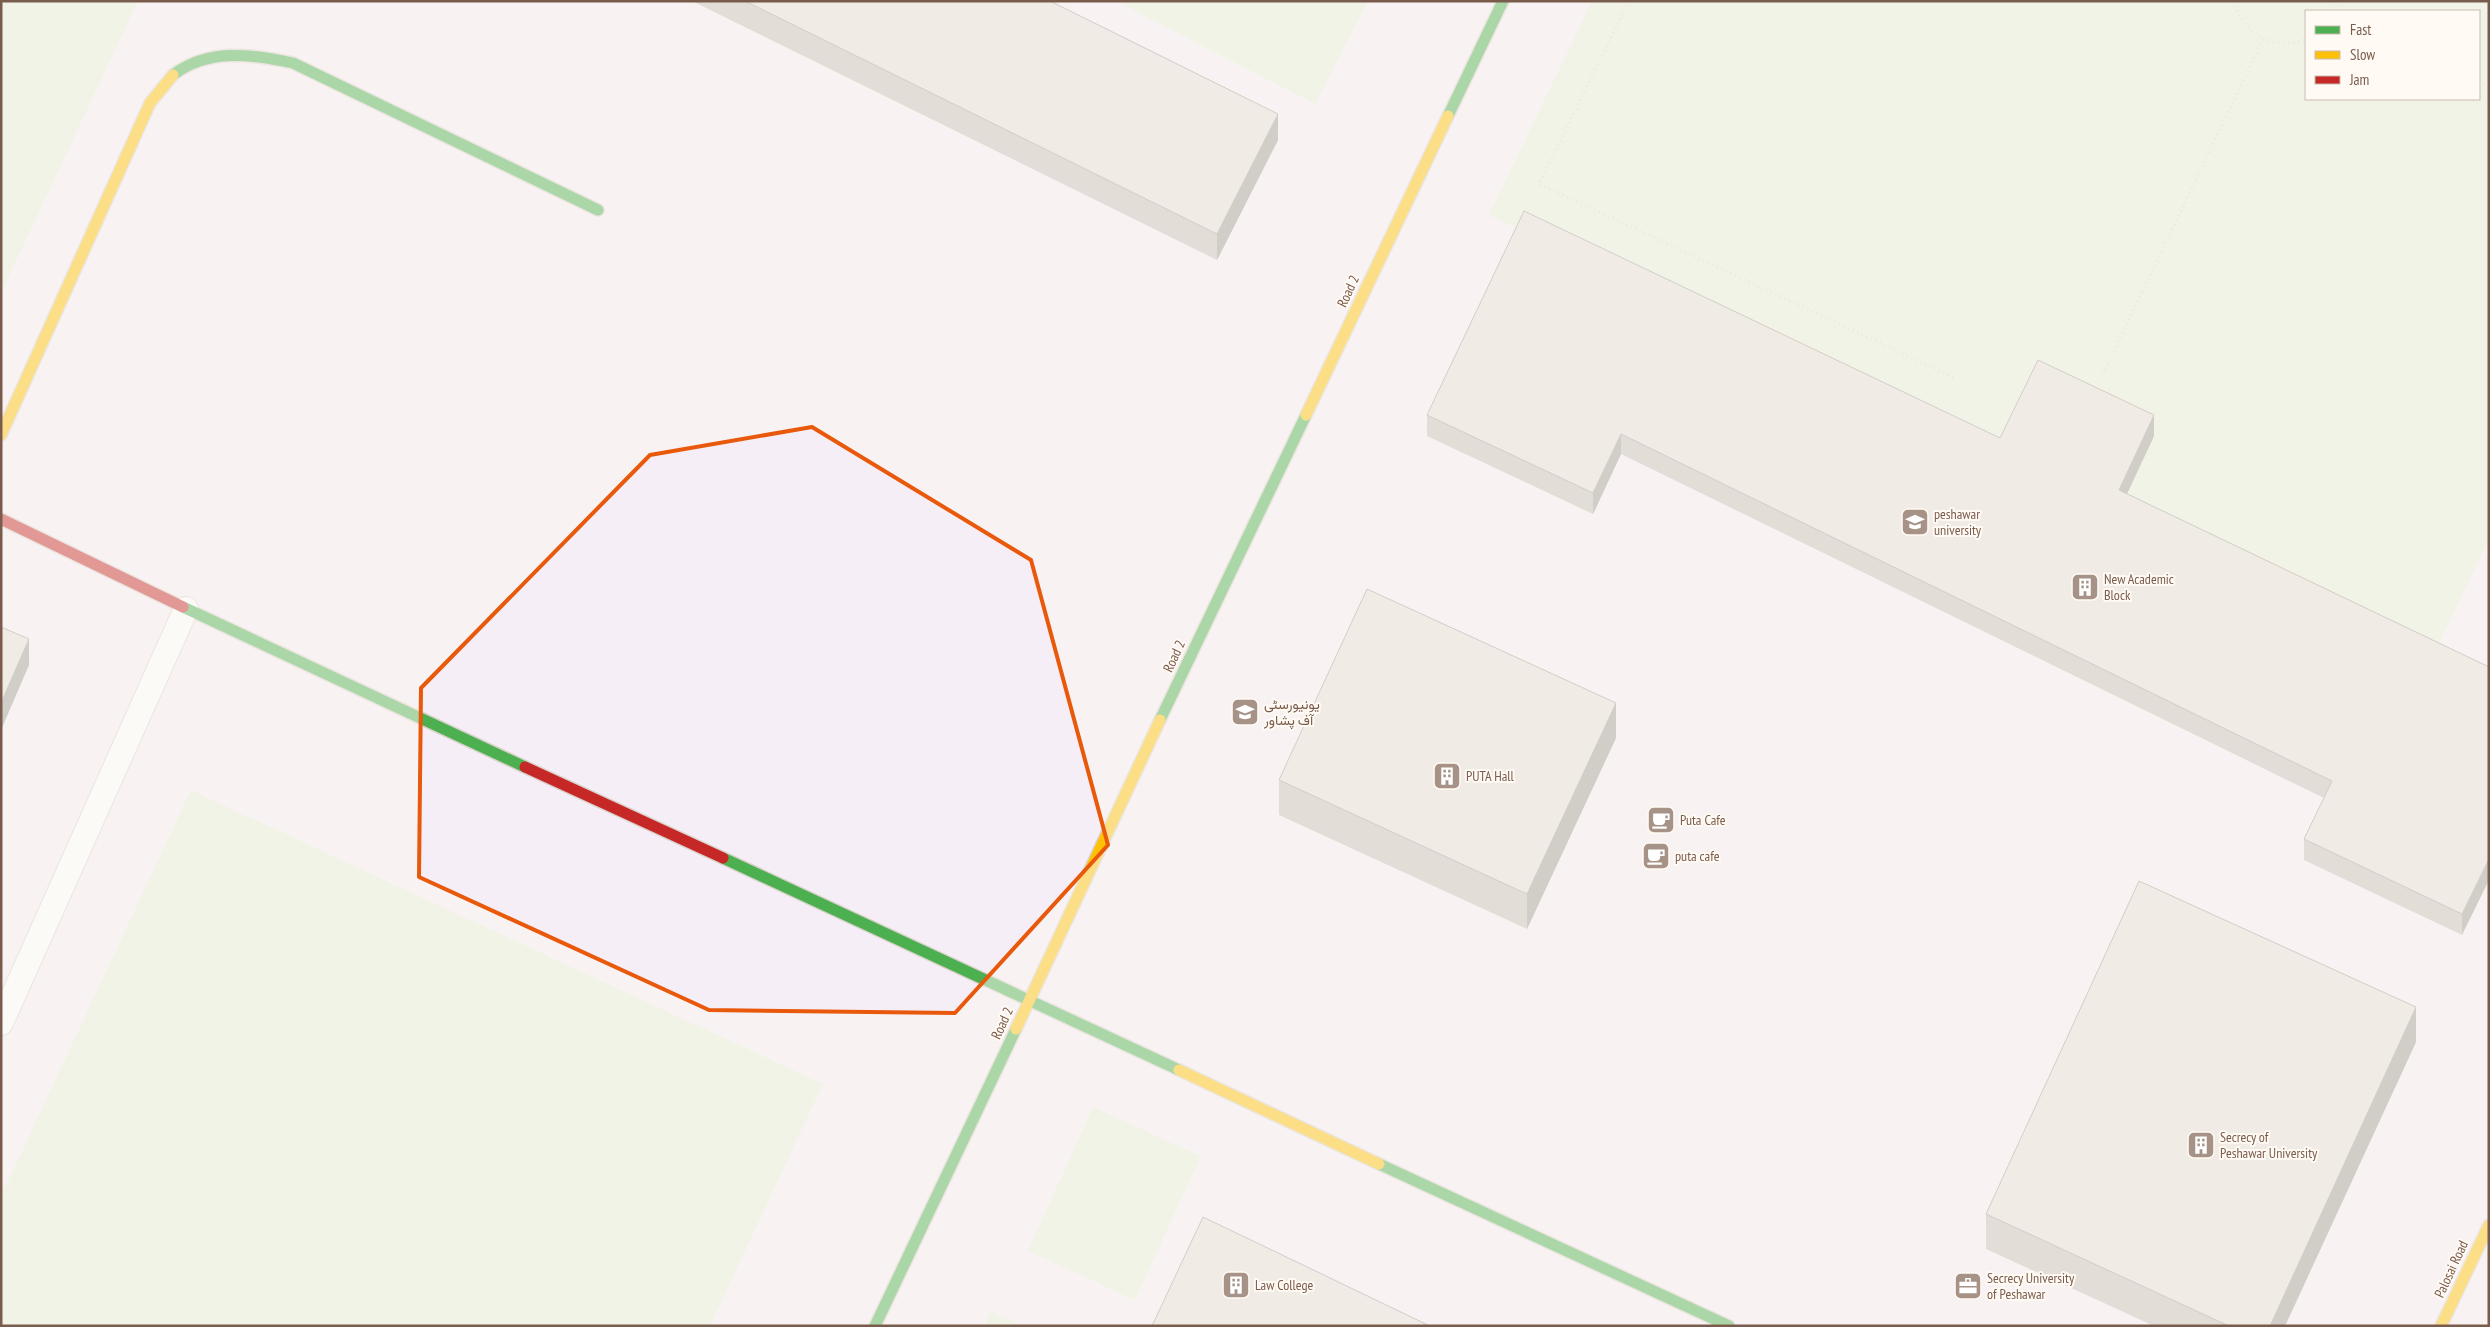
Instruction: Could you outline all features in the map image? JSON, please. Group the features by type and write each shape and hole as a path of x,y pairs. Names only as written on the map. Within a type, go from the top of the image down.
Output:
{"street":[{"name":"Road 2","path":"875,1326 1030,1000 1072,906 1503,1"},
{"path":"1,435 150,103 173,75 198,61 228,56 262,56 294,63 598,210"},
{"path":"1,519 186,609 1729,1326"},
{"name":"Palosai Road","path":"2441,1326 2489,1225"}],"lane":[{"path":"1,1023 186,609"}],"path":[{"path":"1629,1 1539,184 1955,378"},
{"path":"2232,1 2238,15 2248,29 2262,39 2279,43 2296,43 2305,39"},
{"path":"2104,374 2262,39"}],"highlighted area":[{"path":"812,427 1031,560 1108,845 955,1013 709,1010 419,877 421,688 650,455"}],"shaded area":[{"name":"یونیورسٹی آف پشاور","path":"1,1 2489,1 2489,1326 1,1326"}],"green space":[{"path":"1,1 138,1 1,293"},
{"path":"1116,1 1368,1 1315,104"},
{"path":"1592,1 2489,1 2489,539 2431,660 2000,459 1489,215"},
{"path":"191,790 823,1084 710,1326 1,1326 1,1196"},
{"path":"1093,1107 1201,1156 1135,1300 1028,1251"},
{"path":"991,1311 1023,1326 984,1326"}],"building":[{"path":"745,1 1050,1 1278,114 1217,234"},
{"name":"New Academic Block","path":"1524,211 2000,438 2038,360 2154,415 2119,490 2489,667 2489,859 2462,914 2304,839 2332,781 1621,434 1593,493 1427,415"},
{"name":"PUTA Hall","path":"1367,589 1616,703 1527,894 1279,780"},
{"path":"1,627 29,639 1,703"},
{"name":"Secrecy of Peshawar University","path":"2139,881 2416,1007 2270,1326 2229,1326 1986,1214"},
{"path":"1203,1217 1430,1326 1152,1326"}],"traffic: fast":[{"path":"1448,116 1503,1"},
{"path":"173,75 201,60 216,57 262,57 293,63 598,210"},
{"path":"1160,720 1306,415"},
{"path":"183,607 525,767"},
{"path":"723,858 1179,1070"},
{"path":"875,1326 1016,1029"},
{"path":"1379,1164 1729,1326"}],"traffic: slow":[{"path":"1,435 150,103 173,75"},
{"path":"1306,415 1448,116"},
{"path":"1016,1029 1160,720"},
{"path":"1179,1070 1379,1164"},
{"path":"2441,1326 2489,1225"}],"traffic: jam":[{"path":"1,519 183,607"},
{"path":"525,767 723,858"}],"place":[{"name":"peshawar university","path":"1915,522"},
{"name":"New Academic Block","path":"2085,587"},
{"name":"یونیورسٹی آف پشاور","path":"1245,712"},
{"name":"PUTA Hall","path":"1447,776"},
{"name":"Puta Cafe","path":"1661,820"},
{"name":"puta cafe","path":"1656,856"},
{"name":"Secrecy of Peshawar University","path":"2201,1145"},
{"name":"Law College","path":"1236,1285"},
{"name":"Secrecy University of Peshawar","path":"1968,1286"}]}
